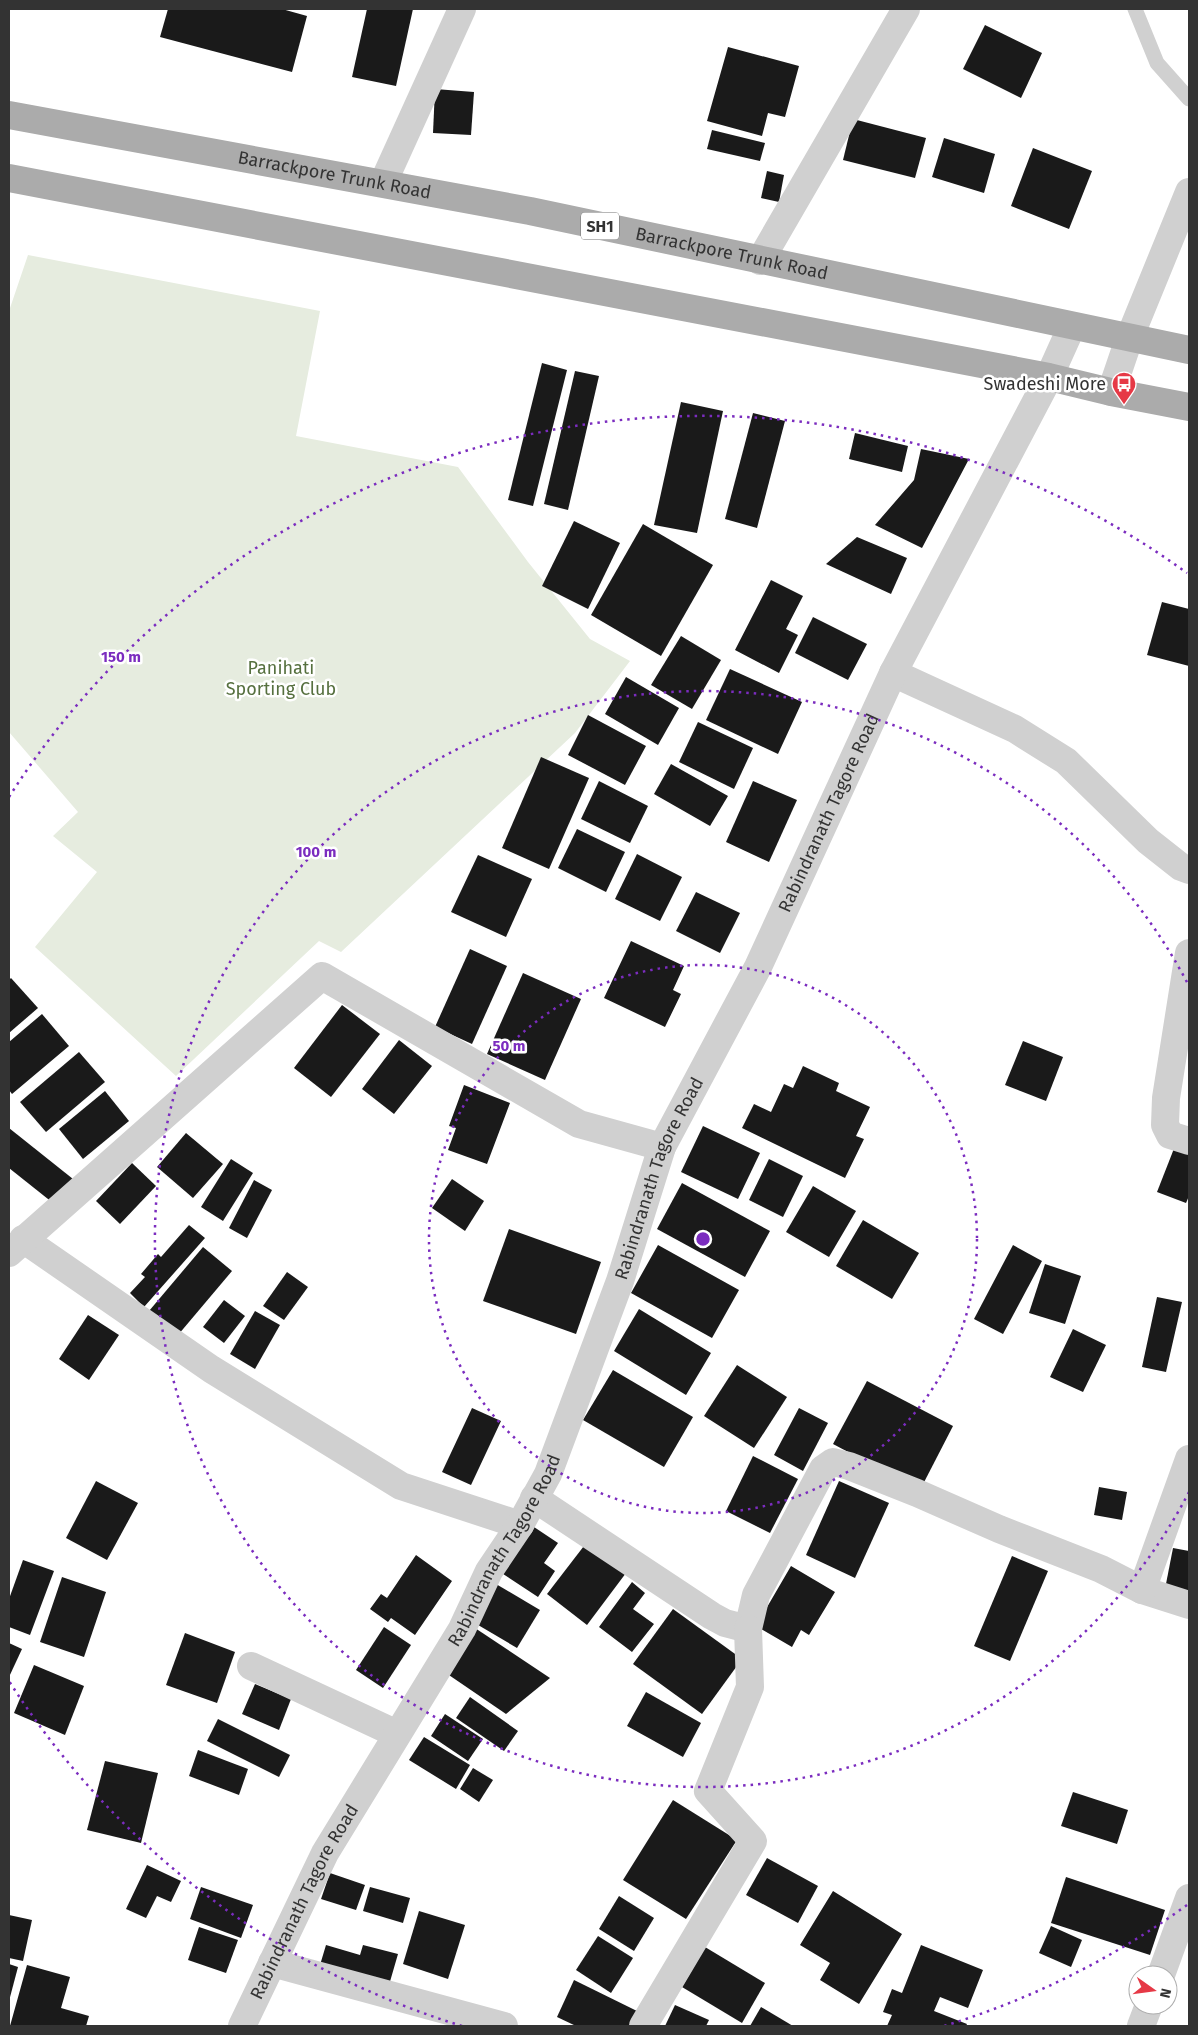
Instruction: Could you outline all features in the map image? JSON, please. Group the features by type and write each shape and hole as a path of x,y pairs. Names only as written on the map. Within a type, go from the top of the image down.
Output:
{"main road":[{"name":"Barrackpore Trunk Road","path":"9,114 530,211 1189,350"},
{"path":"9,178 1049,377 1111,392 1189,407"}],"street":[{"path":"383,183 462,9"},
{"path":"760,261 906,9"},
{"path":"1111,392 1129,338 1189,192"},
{"name":"Rabindranath Tagore Road","path":"242,2026 325,1852 462,1629 489,1571 520,1526 548,1474 616,1290 662,1147 758,967 893,673 1049,377 1072,326"},
{"path":"893,673 1015,729 1066,761 1148,841 1181,867 1189,870"},
{"path":"1189,952 1166,1098 1165,1125 1170,1135 1189,1140"},
{"path":"520,1526 401,1486 16,1246 322,976 579,1124 662,1147"},
{"path":"1142,1590 1189,1459"},
{"path":"642,2026 753,1841 708,1791 750,1687 748,1629 756,1595 823,1468 833,1462 892,1482 999,1529 1102,1569 1142,1590 1189,1605"},
{"path":"534,1498 712,1616 726,1623 748,1629"},
{"path":"251,1666 398,1734"},
{"path":"1165,1965 1189,1898"},
{"path":"272,1963 504,2026"}],"lane":[{"path":"1135,9 1157,63 1189,99"}],"green space":[{"name":"Panihati Sporting Club","path":"28,255 320,311 296,436 458,467 528,562 590,639 630,661 575,733 341,952 319,941 176,1076 35,947 97,872 53,836 78,812 9,732 9,311"}],"building":[{"path":"168,9 282,9 307,16 292,72 160,37"},
{"path":"367,9 413,9 396,86 352,77"},
{"path":"985,25 1042,53 1021,98 963,69"},
{"path":"728,47 799,66 785,117 768,113 762,136 707,121"},
{"path":"435,89 474,92 471,135 433,133"},
{"path":"853,119 926,138 915,178 843,160"},
{"path":"712,130 765,143 760,161 707,149"},
{"path":"944,138 995,154 984,193 932,177"},
{"path":"1033,148 1092,171 1069,229 1011,206"},
{"path":"767,171 784,175 779,202 761,198"},
{"path":"542,363 567,370 533,506 508,500"},
{"path":"575,371 599,376 568,510 544,504"},
{"path":"681,402 723,411 697,533 654,525"},
{"path":"753,413 785,421 757,528 725,519"},
{"path":"855,433 908,446 902,472 849,459"},
{"path":"921,449 969,459 922,548 875,525 914,480"},
{"path":"574,521 620,543 588,609 542,586"},
{"path":"643,524 713,565 661,656 591,615"},
{"path":"857,537 907,558 891,594 826,564"},
{"path":"771,580 803,596 786,629 798,635 779,673 735,650"},
{"path":"1162,602 1189,609 1189,666 1147,655"},
{"path":"813,617 867,644 848,680 795,653"},
{"path":"681,636 721,660 692,709 651,685"},
{"path":"730,669 802,702 778,754 706,720"},
{"path":"626,677 679,708 658,745 605,714"},
{"path":"588,715 646,746 625,785 568,755"},
{"path":"698,722 753,748 734,789 679,762"},
{"path":"541,757 589,778 549,869 502,848"},
{"path":"671,764 728,796 710,826 654,794"},
{"path":"599,781 648,806 630,843 581,819"},
{"path":"753,781 797,800 769,862 726,842"},
{"path":"577,829 625,852 606,892 558,868"},
{"path":"637,854 682,877 660,921 615,899"},
{"path":"478,855 532,879 506,937 451,912"},
{"path":"696,892 740,913 720,953 676,931"},
{"path":"631,941 684,966 673,990 681,994 665,1027 604,998"},
{"path":"470,949 507,966 472,1044 435,1027"},
{"path":"523,973 581,999 545,1080 487,1054"},
{"path":"11,978 38,1008 9,1033 9,980"},
{"path":"342,1005 380,1034 331,1097 294,1068"},
{"path":"42,1014 69,1046 12,1094 9,1090 9,1042"},
{"path":"399,1040 432,1066 394,1114 362,1089"},
{"path":"1023,1041 1063,1057 1046,1101 1005,1085"},
{"path":"79,1052 105,1082 46,1132 20,1102"},
{"path":"803,1066 839,1083 836,1091 870,1107 856,1136 864,1139 845,1178 742,1128 754,1104 771,1112 784,1084 793,1088"},
{"path":"464,1085 510,1103 487,1164 448,1150 456,1128 449,1126"},
{"path":"105,1091 129,1121 83,1159 59,1129"},
{"path":"703,1126 760,1153 738,1199 681,1172"},
{"path":"9,1128 73,1179 53,1203 9,1168"},
{"path":"186,1133 223,1164 193,1198 157,1167"},
{"path":"1175,1146 1189,1151 1189,1196 1186,1203 1157,1192"},
{"path":"231,1159 253,1173 223,1221 201,1207"},
{"path":"769,1159 803,1176 783,1217 749,1200"},
{"path":"132,1163 156,1186 120,1224 96,1201"},
{"path":"452,1179 484,1201 465,1231 432,1208"},
{"path":"254,1180 272,1190 247,1238 229,1228"},
{"path":"682,1183 770,1231 745,1277 657,1229"},
{"path":"813,1186 856,1211 829,1257 786,1232"},
{"path":"863,1220 919,1253 892,1299 836,1266"},
{"path":"189,1225 205,1238 144,1307 130,1293 145,1277 141,1274 158,1254 161,1257"},
{"path":"509,1229 601,1262 576,1334 483,1301"},
{"path":"658,1245 739,1290 712,1338 631,1293"},
{"path":"1013,1245 1042,1261 1003,1334 974,1319"},
{"path":"203,1247 232,1271 178,1335 149,1311"},
{"path":"1045,1264 1081,1276 1065,1324 1029,1313"},
{"path":"287,1272 308,1287 284,1320 263,1306"},
{"path":"1157,1297 1182,1302 1166,1372 1142,1367"},
{"path":"224,1300 245,1316 224,1343 203,1327"},
{"path":"639,1309 711,1353 686,1395 614,1351"},
{"path":"255,1311 280,1325 255,1369 230,1354"},
{"path":"88,1315 119,1335 89,1380 59,1359"},
{"path":"1073,1329 1106,1345 1083,1392 1050,1377"},
{"path":"737,1365 787,1397 754,1448 704,1416"},
{"path":"613,1370 693,1417 664,1467 583,1420"},
{"path":"867,1381 953,1426 920,1490 833,1444"},
{"path":"472,1408 501,1421 471,1485 442,1472"},
{"path":"799,1408 828,1423 803,1471 774,1455"},
{"path":"753,1456 798,1479 770,1533 726,1511"},
{"path":"96,1481 138,1503 107,1560 66,1538"},
{"path":"839,1481 889,1503 855,1578 806,1555"},
{"path":"1099,1487 1127,1492 1122,1520 1094,1515"},
{"path":"528,1523 558,1543 544,1563 555,1571 538,1597 497,1570"},
{"path":"587,1542 626,1573 587,1625 547,1594"},
{"path":"1173,1548 1189,1551 1189,1594 1165,1589"},
{"path":"416,1555 452,1581 415,1635 391,1618 388,1622 370,1609 381,1594 387,1598"},
{"path":"1012,1556 1048,1571 1010,1661 974,1646"},
{"path":"23,1560 54,1571 30,1635 9,1627 9,1599"},
{"path":"791,1566 835,1592 809,1635 801,1630 792,1647 756,1626"},
{"path":"62,1577 106,1592 84,1657 40,1642"},
{"path":"632,1582 645,1593 633,1609 654,1624 632,1652 599,1627"},
{"path":"496,1584 540,1610 517,1648 473,1622"},
{"path":"673,1609 742,1659 702,1714 633,1664"},
{"path":"472,1626 550,1678 506,1714 443,1671"},
{"path":"384,1627 411,1645 383,1688 356,1670"},
{"path":"185,1633 235,1652 217,1703 166,1685"},
{"path":"9,1643 22,1649 9,1677"},
{"path":"34,1665 84,1686 65,1735 14,1713"},
{"path":"255,1684 291,1699 279,1730 242,1714"},
{"path":"646,1692 701,1723 683,1757 627,1726"},
{"path":"470,1697 518,1731 504,1751 456,1718"},
{"path":"445,1714 483,1739 468,1761 431,1736"},
{"path":"218,1719 290,1755 279,1777 207,1741"},
{"path":"424,1737 470,1765 456,1789 409,1760"},
{"path":"198,1750 248,1769 239,1795 189,1776"},
{"path":"105,1761 158,1773 141,1843 87,1830"},
{"path":"473,1768 493,1780 479,1802 460,1789"},
{"path":"1073,1792 1128,1810 1117,1844 1061,1826"},
{"path":"673,1800 737,1840 686,1919 623,1880"},
{"path":"767,1858 818,1886 798,1923 746,1895"},
{"path":"147,1865 181,1881 171,1902 157,1896 146,1918 126,1909"},
{"path":"330,1873 365,1885 356,1910 321,1899"},
{"path":"1066,1877 1165,1910 1150,1955 1051,1923"},
{"path":"201,1887 253,1905 241,1938 190,1919"},
{"path":"370,1887 410,1898 403,1923 363,1911"},
{"path":"833,1891 902,1934 859,2004 820,1980 830,1963 800,1945"},
{"path":"619,1896 654,1918 634,1951 599,1929"},
{"path":"419,1911 465,1925 448,1979 403,1964"},
{"path":"9,1915 32,1920 23,1961 9,1958"},
{"path":"1051,1926 1082,1940 1071,1967 1039,1953"},
{"path":"199,1927 238,1940 226,1973 188,1960"},
{"path":"598,1936 633,1958 611,1993 576,1970"},
{"path":"326,1945 360,1955 363,1945 398,1954 389,1985 320,1965"},
{"path":"921,1945 983,1970 968,2008 940,1997 934,2011 967,2024 966,2026 887,2026 892,2015 883,2012 892,1989 902,1993"},
{"path":"705,1947 765,1983 742,2023 682,1987"},
{"path":"9,1964 18,1967 9,2001"},
{"path":"27,1965 70,1977 61,2008 89,2016 86,2026 10,2026"},
{"path":"574,1980 637,2011 629,2026 576,2026 557,2017"},
{"path":"675,2005 709,2020 706,2026 665,2026"},
{"path":"761,2007 793,2026 750,2026"}],"place":[{"name":"Swadeshi More","path":"1124,405"}]}
